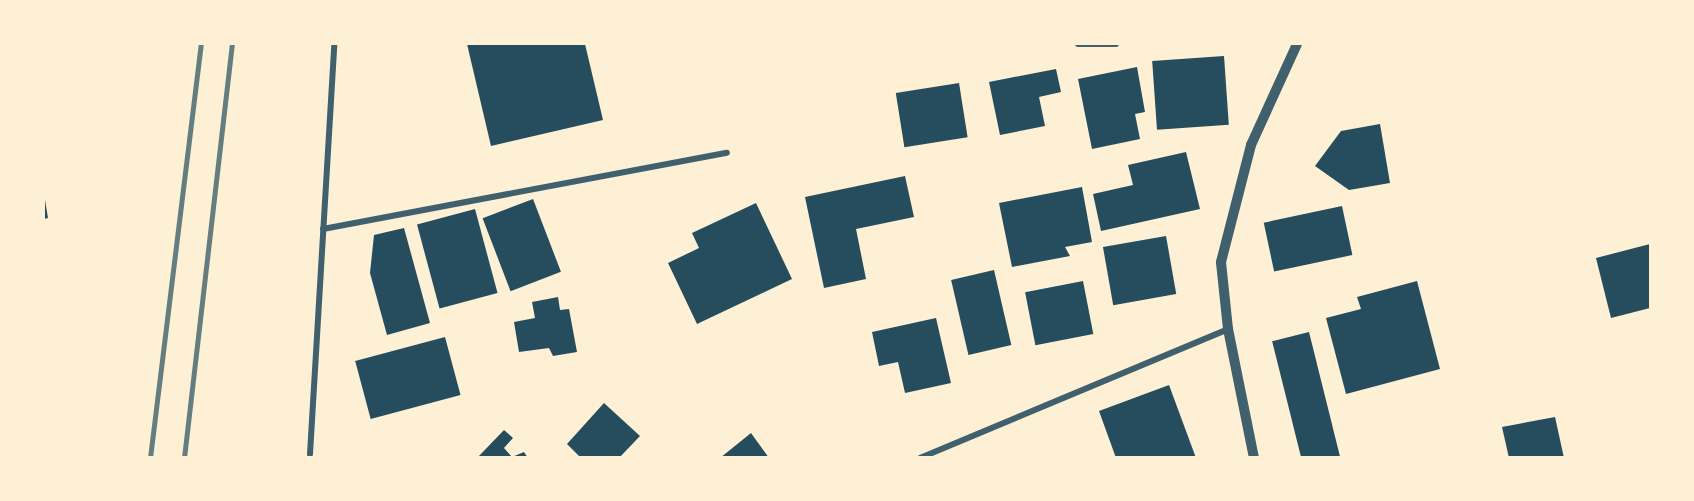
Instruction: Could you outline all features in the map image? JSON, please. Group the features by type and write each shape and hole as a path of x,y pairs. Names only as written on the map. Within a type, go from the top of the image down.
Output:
{"street":[{"path":"310,454 334,44"},
{"path":"1078,44 1116,44"},
{"path":"1254,458 1228,329 1221,262 1251,145 1297,44"},
{"path":"323,229 727,153"},
{"path":"920,458 1228,329"}],"building":[{"path":"467,44 585,44 603,120 491,146"},
{"path":"1224,56 1229,125 1157,130 1152,61"},
{"path":"1137,67 1145,112 1135,114 1140,139 1092,149 1078,79"},
{"path":"1056,69 1061,92 1039,97 1045,126 1000,135 989,82"},
{"path":"959,83 968,137 904,147 896,93"},
{"path":"1380,124 1390,183 1349,190 1315,166 1341,131"},
{"path":"1186,152 1200,209 1101,231 1093,194 1133,185 1128,165"},
{"path":"905,176 914,217 856,229 866,279 824,288 805,197"},
{"path":"1082,187 1092,242 1065,247 1070,256 1012,267 999,203"},
{"path":"533,199 561,272 511,291 483,218"},
{"path":"44,200 48,218 44,219"},
{"path":"756,203 792,279 697,324 668,263 699,248 692,233"},
{"path":"1342,206 1352,255 1274,272 1264,223"},
{"path":"475,209 498,293 440,309 417,225"},
{"path":"404,228 430,323 387,335 370,273 374,235"},
{"path":"1166,236 1176,294 1113,305 1103,247"},
{"path":"1650,244 1650,308 1611,318 1596,258"},
{"path":"994,270 1011,345 968,355 951,280"},
{"path":"1083,281 1093,334 1035,345 1025,292"},
{"path":"1417,281 1440,369 1346,394 1326,318 1361,309 1357,297"},
{"path":"558,297 560,310 569,309 577,352 553,356 549,348 519,352 514,322 535,318 532,302"},
{"path":"936,318 951,383 905,393 898,362 879,366 872,332"},
{"path":"1309,332 1340,458 1301,458 1272,341"},
{"path":"445,337 461,395 371,419 355,361"},
{"path":"1169,385 1196,458 1116,458 1099,411"},
{"path":"604,403 640,436 619,458 581,458 567,444"},
{"path":"1555,417 1564,458 1509,458 1502,427"},
{"path":"504,430 513,438 504,448 512,457 524,452 528,458 477,458"},
{"path":"751,433 769,458 720,458"}],"railway":[{"path":"150,458 201,44"},
{"path":"184,458 232,44"}]}
